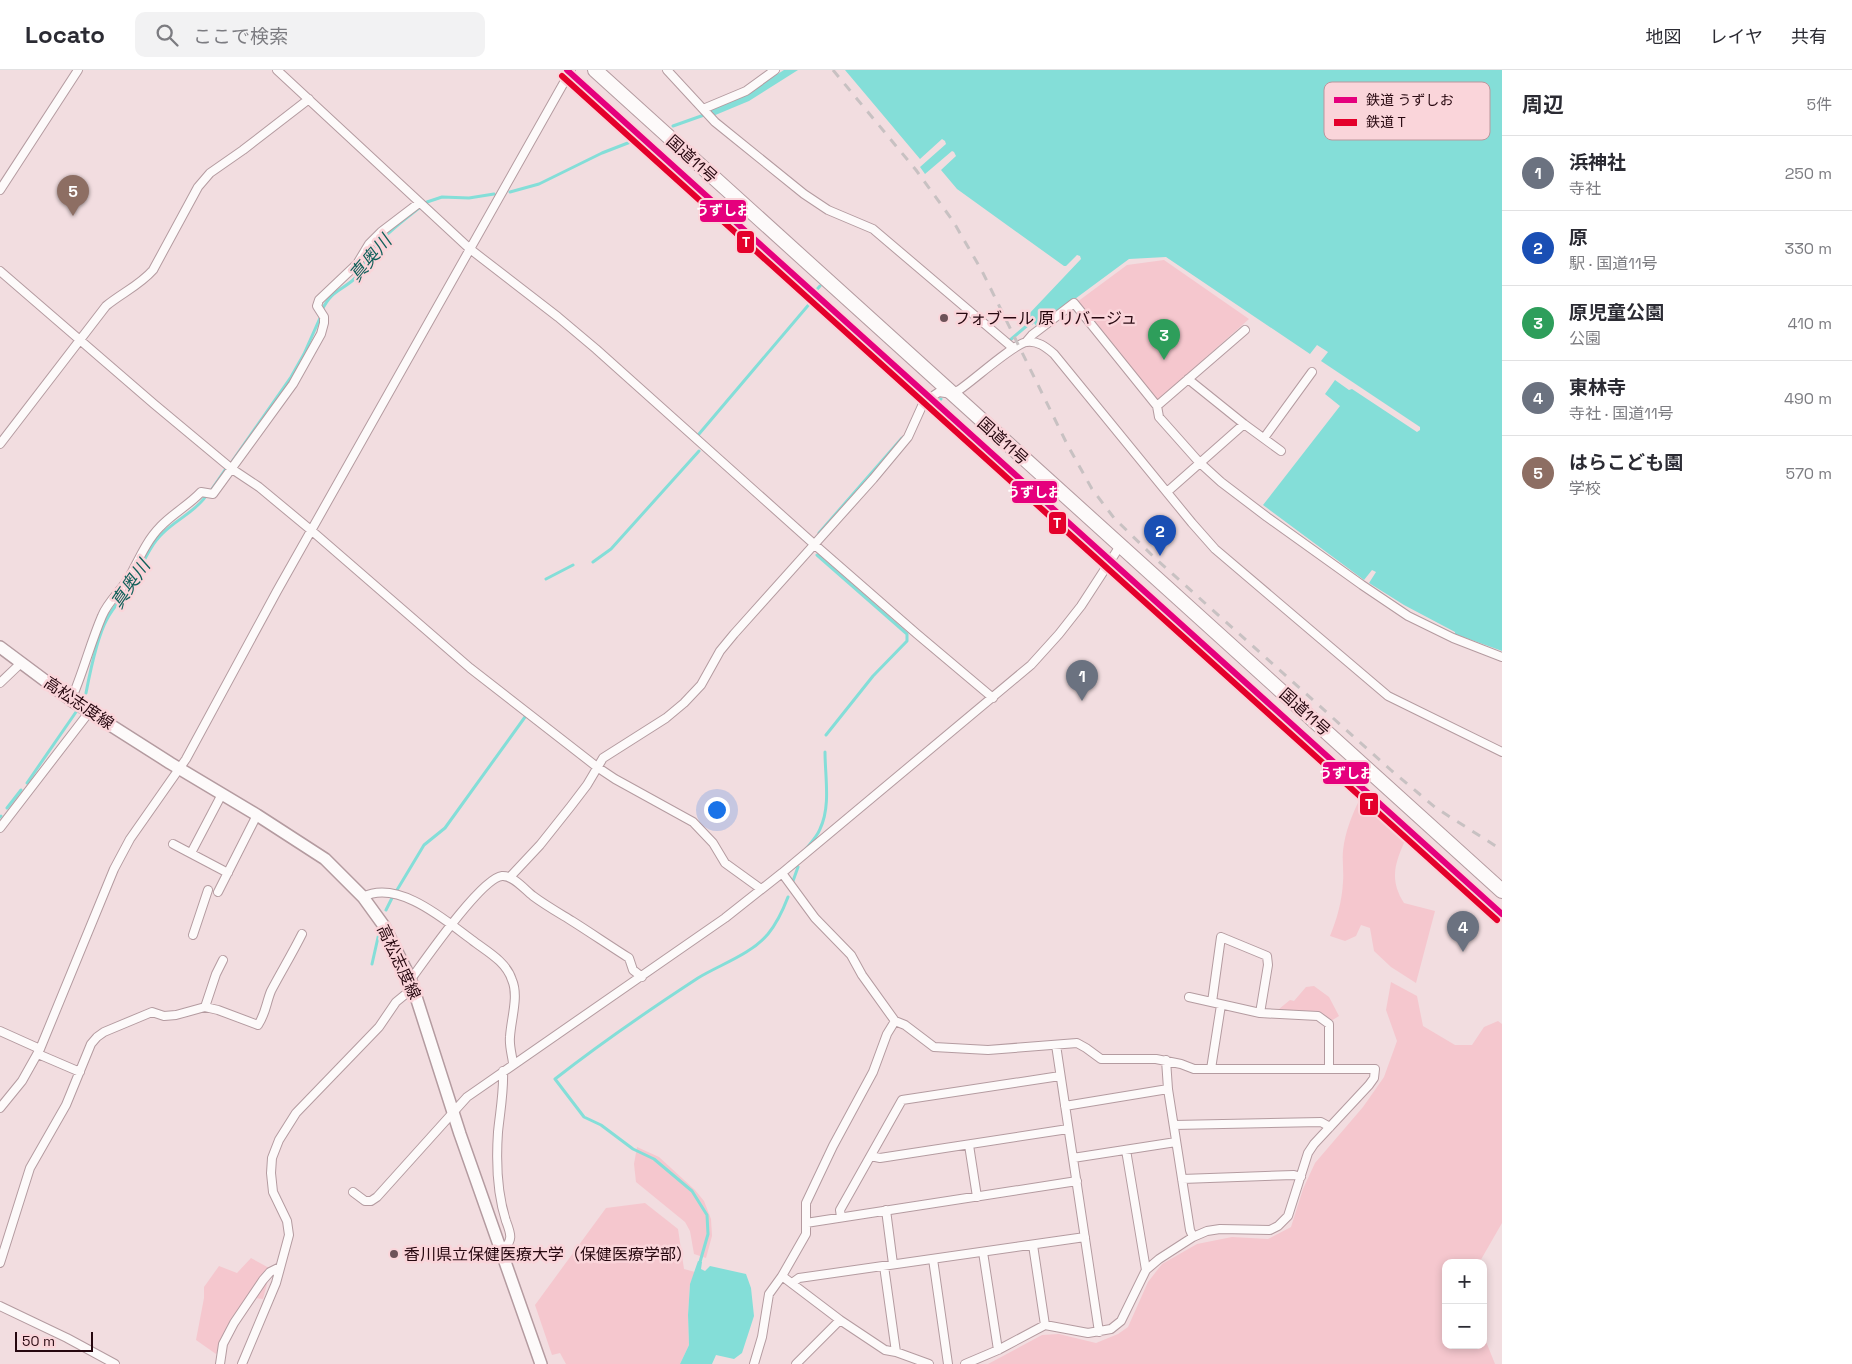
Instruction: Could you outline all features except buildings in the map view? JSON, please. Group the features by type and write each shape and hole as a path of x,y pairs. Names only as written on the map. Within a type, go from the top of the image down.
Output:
{"highway":[{"name":"国道11号","path":"595,70 1502,891"}],"main road":[{"name":"高松志度線","path":"0,647 72,700 325,859 363,897 384,926 415,991 453,1110 541,1364"}],"street":[{"path":"0,190 78,70"},
{"path":"278,70 470,249 596,349 815,545 993,698"},
{"path":"0,1108 22,1081 39,1051 114,869 130,839 180,769 571,70"},
{"path":"667,70 716,122 804,194 828,210 873,229 1013,348"},
{"path":"703,108 746,91 776,70"},
{"path":"0,444 106,306 144,280 153,270 198,187 210,173 309,100"},
{"path":"72,700 102,616 108,604 126,582 152,536 161,525 191,503 201,492 213,494 293,384 321,334 324,317 317,306 319,300 357,264 369,244 381,232 420,203"},
{"path":"0,271 232,469 259,487 312,530 470,668 597,767 693,822 713,842 725,863 761,888"},
{"path":"510,877 540,845 587,785 603,758 666,718 702,685 720,652 734,634 815,545 908,437 922,406 939,392 952,394 973,381 1013,348 1026,342 1032,335 1074,303 1157,406 1159,417 1199,462 1221,482 1362,585 1408,616 1452,638 1502,657"},
{"path":"1157,406 1245,330"},
{"path":"1026,342 1036,342 1054,354 1215,549 1388,696 1502,752"},
{"path":"1264,438 1312,372"},
{"path":"1188,379 1244,424 1281,450"},
{"path":"1166,492 1244,424"},
{"path":"353,1192 365,1201 377,1197 453,1110 467,1097 513,1063 528,1055 725,918 993,698 1031,665 1059,634 1081,606 1120,546"},
{"path":"0,683 21,663"},
{"path":"0,828 90,711"},
{"path":"191,853 222,794"},
{"path":"218,892 257,815"},
{"path":"173,844 228,873"},
{"path":"782,873 815,918 851,955 862,975 895,1021 905,1025 934,1047 988,1050 1076,1043 1100,1059 1141,1058 1166,1060 1194,1069 1375,1069 1374,1078 1369,1085 1330,1126 1308,1153 1288,1216 1278,1226 1270,1230 1220,1229 1207,1231 1193,1237 1159,1259 1146,1270 1121,1321 1111,1329 1088,1333 1045,1325 998,1350 966,1364"},
{"path":"410,978 451,924 494,878 502,876 510,877 536,898 629,958 633,970 642,977"},
{"path":"193,935 208,890"},
{"path":"363,897 372,892 390,893 411,900 435,912 500,961 513,980 514,995 510,1039 513,1063"},
{"path":"0,1263 30,1168 66,1105 91,1044 96,1037 152,1012 164,1016 176,1015 205,1007 258,1025 264,1015 270,994 289,962 302,934"},
{"path":"1212,1002 1221,937 1267,956 1268,965 1260,1013"},
{"path":"205,1007 216,974 224,960"},
{"path":"242,1364 276,1283 288,1235 287,1221 273,1192 271,1173 272,1158 279,1140 296,1112 379,1027 396,1002 407,993 415,991"},
{"path":"1189,997 1260,1013 1318,1016 1329,1024 1329,1068"},
{"path":"1211,1069 1221,1005"},
{"path":"755,1363 762,1337 769,1294 782,1276 806,1234 806,1203 833,1146 873,1072 895,1021"},
{"path":"0,1031 80,1072"},
{"path":"1056,1045 1099,1332"},
{"path":"1166,1060 1168,1089 1176,1142 1190,1230 1193,1237"},
{"path":"501,1251 508,1246 511,1238 503,1211 498,1170 498,1135 503,1071"},
{"path":"841,1217 840,1210 902,1100 1060,1076"},
{"path":"1065,1106 1168,1089"},
{"path":"1174,1125 1322,1122 1330,1126"},
{"path":"871,1156 880,1158 1068,1129"},
{"path":"1073,1158 1176,1142"},
{"path":"969,1145 977,1197"},
{"path":"1126,1150 1146,1270"},
{"path":"1182,1178 1294,1175 1301,1177"},
{"path":"806,1223 1077,1182"},
{"path":"886,1210 893,1264"},
{"path":"792,1283 799,1278 1085,1237"},
{"path":"1033,1244 1045,1325"},
{"path":"983,1252 998,1350"},
{"path":"933,1259 948,1364"},
{"path":"884,1266 896,1352"},
{"path":"220,1364 223,1344 234,1322 263,1280 270,1272 280,1267"},
{"path":"782,1276 840,1320 885,1350 929,1364"},
{"path":"0,1306 67,1338 115,1364"},
{"path":"796,1364 840,1320"}],"shaded area":[{"path":"1164,260 1249,319 1158,400 1077,302 1127,265"},
{"path":"1362,795 1407,836 1395,869 1396,886 1404,903 1435,911 1416,983 1391,967 1374,951 1370,928 1361,925 1356,936 1345,941 1330,936 1342,896 1343,851 1346,836"},
{"path":"1391,982 1417,996 1423,1026 1455,1045 1472,1045 1484,1027 1498,1021 1502,1024 1502,1223 1481,1259 1442,1259 1442,1349 1487,1349 1487,1344 1495,1364 988,1364 1042,1335 1059,1334 1096,1343 1118,1334 1128,1327 1148,1282 1162,1264 1197,1244 1232,1237 1268,1239 1291,1227 1303,1189 1315,1163 1363,1107 1384,1077 1397,1041 1386,1010"},
{"path":"1314,986 1329,997 1339,1016 1331,1021 1285,1013 1279,1009 1290,1000 1294,1001 1306,987"},
{"path":"637,1147 659,1157 695,1190 704,1201 711,1219 712,1236 706,1258 694,1254 690,1231 685,1222 636,1182 634,1164"},
{"path":"645,1203 678,1229 684,1269 695,1272 690,1284 689,1345 680,1364 566,1364 560,1353 552,1355 535,1305 606,1208"},
{"path":"251,1258 271,1269 263,1299 255,1298 216,1354 196,1340 204,1298 204,1287 219,1266 237,1273"}],"water":[{"path":"784,70 798,70 749,101 713,116 708,111 744,95"},
{"path":"845,70 1502,70 1502,651 1455,634 1455,632 1404,605 1369,583 1376,572 1372,570 1364,580 1263,505 1340,406 1325,394 1335,380 1349,390 1352,389 1417,432 1420,430 1420,427 1321,361 1328,352 1317,345 1310,354 1166,257 1129,259 1037,327 1034,323 1032,325 1027,316 1081,259 1080,256 1077,255 1064,266 957,189 941,170 956,156 954,152 952,151 925,174 920,167 946,144 942,139 920,159"},
{"path":"698,1261 702,1262 701,1269 705,1271 710,1266 746,1274 751,1288 754,1316 742,1353 734,1359 716,1355 712,1364 680,1364 689,1345 690,1284"}],"waterway":[{"name":"真奥川","path":"673,126 704,115"},
{"name":"真奥川","path":"510,192 539,184 602,153 633,141"},
{"name":"真奥川","path":"427,202 442,197 469,198 494,194"},
{"name":"真奥川","path":"322,310 335,293 355,278 378,243 419,208"},
{"path":"699,434 811,302 811,296 820,286"},
{"name":"真奥川","path":"231,463 291,377 304,354 320,318"},
{"path":"1009,341 1030,323"},
{"path":"929,408 941,399"},
{"path":"819,533 902,438"},
{"path":"593,562 611,549 699,451"},
{"name":"真奥川","path":"212,489 225,470"},
{"name":"真奥川","path":"86,693 97,645 103,626 110,614 130,587 158,538 168,528 197,507 206,496"},
{"path":"817,555 907,634 907,641 873,676 826,735"},
{"path":"546,579 573,565"},
{"name":"真奥川","path":"27,783 76,712"},
{"path":"397,890 424,845 445,828 525,717"},
{"path":"804,851 819,832 825,811 827,791 825,752"},
{"name":"真奥川","path":"7,808 21,790"},
{"path":"793,881 798,867"},
{"path":"700,1262 708,1234 707,1215 692,1191 654,1159 633,1149 601,1125 584,1117 555,1079 643,1015 698,978 753,948 771,930 788,897"},
{"path":"386,910 392,898"},
{"path":"372,964 379,933"}],"railway":[{"path":"833,70 916,170 953,221 982,271 1067,444 1092,489 1114,518 1157,560 1392,771 1436,808 1502,850"}],"rail line":[{"name":"うずしお","path":"567,70 1502,914"},
{"name":"T","path":"562,76 1497,920"}],"place":[{"name":"はらこども園","path":"73,216"},
{"name":"フォブール 原 リバージュ","path":"944,318"},
{"name":"原児童公園","path":"1164,360"},
{"name":"原","path":"1160,556"},
{"name":"浜神社","path":"1082,701"},
{"name":"東林寺","path":"1463,952"},
{"name":"香川県立保健医療大学（保健医療学部）","path":"394,1254"}]}
